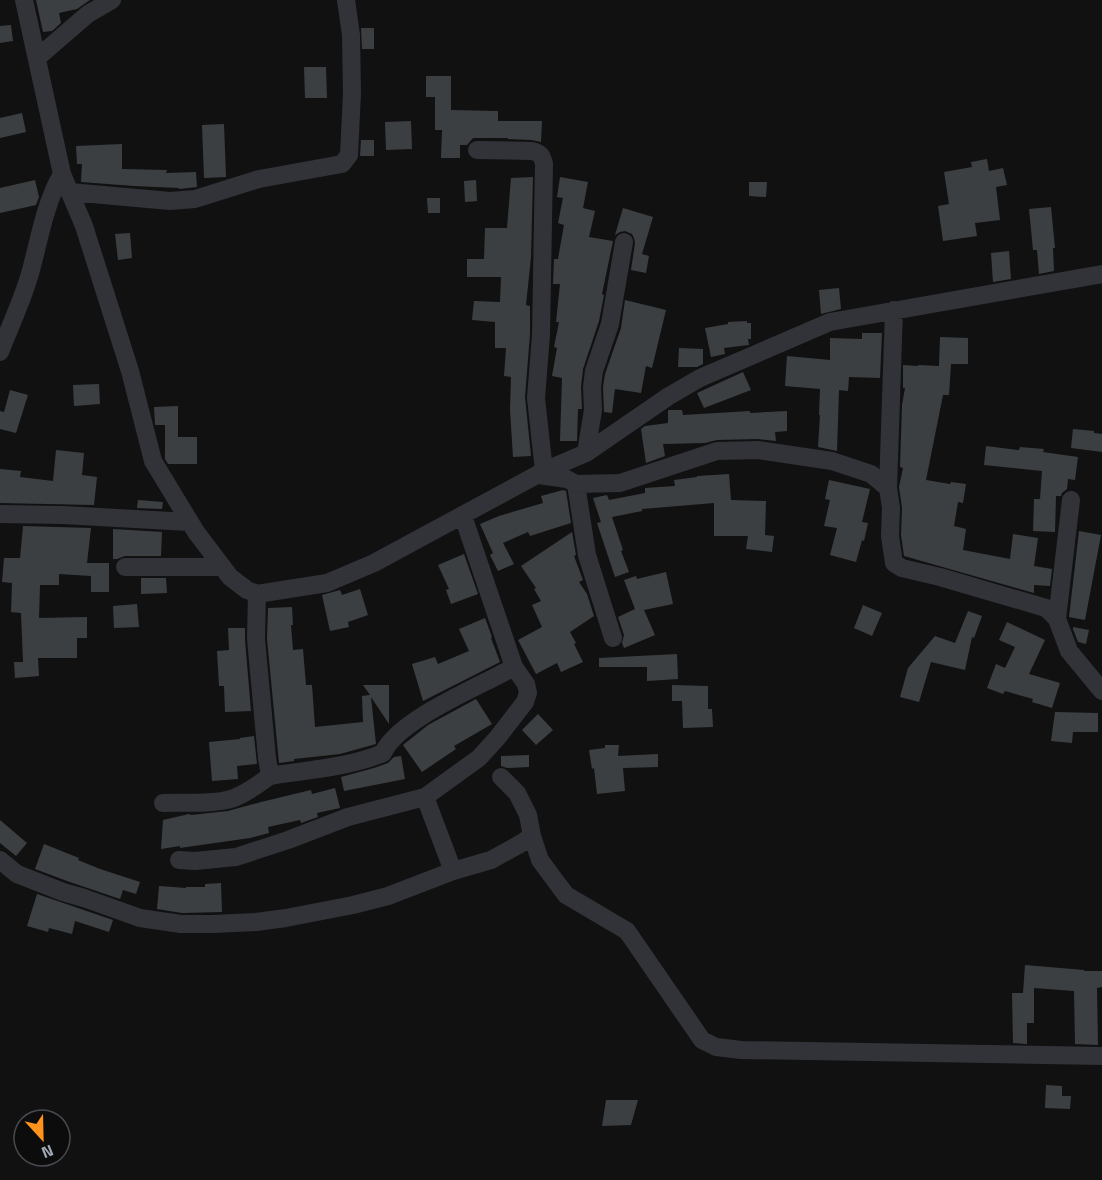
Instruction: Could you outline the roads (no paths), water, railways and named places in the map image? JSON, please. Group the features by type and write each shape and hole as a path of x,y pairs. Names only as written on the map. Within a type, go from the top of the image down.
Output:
{"street":[{"path":"24,0 62,174 84,226 130,371 153,461 189,522 230,577 247,590 257,594 327,583 374,563 503,492 586,453 669,396 700,378 830,322 1102,274"},
{"path":"37,58 88,14 112,0"},
{"path":"70,192 170,201 195,199 259,179 342,164 349,155 352,93 351,34 346,0"},
{"path":"477,150 532,151 539,153 542,157 541,335 536,398 542,473"},
{"path":"0,352 30,273 43,220 62,174"},
{"path":"586,453 593,410 594,371 610,324 624,242"},
{"path":"894,310 888,488 891,508 890,536 894,562 902,568 1046,608 1057,619 1069,651 1102,691"},
{"path":"542,473 567,479 576,484 620,483 717,451 758,450 832,461 871,474 888,488"},
{"path":"576,484 587,555 613,638"},
{"path":"1057,619 1071,500"},
{"path":"0,514 189,522"},
{"path":"179,860 195,861 236,856 288,840 348,817 425,797 479,758 498,737 525,702 528,693 526,684 514,668 463,516"},
{"path":"125,567 223,567"},
{"path":"257,594 256,639 270,776"},
{"path":"163,803 232,798 248,791 270,776 374,757 383,753 387,745 410,724 454,698 514,668"},
{"path":"501,777 517,793 528,815 540,860 566,895 627,931 702,1040 716,1047 753,1051 1102,1056"},
{"path":"425,797 453,871"},
{"path":"0,860 17,874 140,918 181,924 256,922 326,911 388,896 453,871 490,860 532,836"}]}
